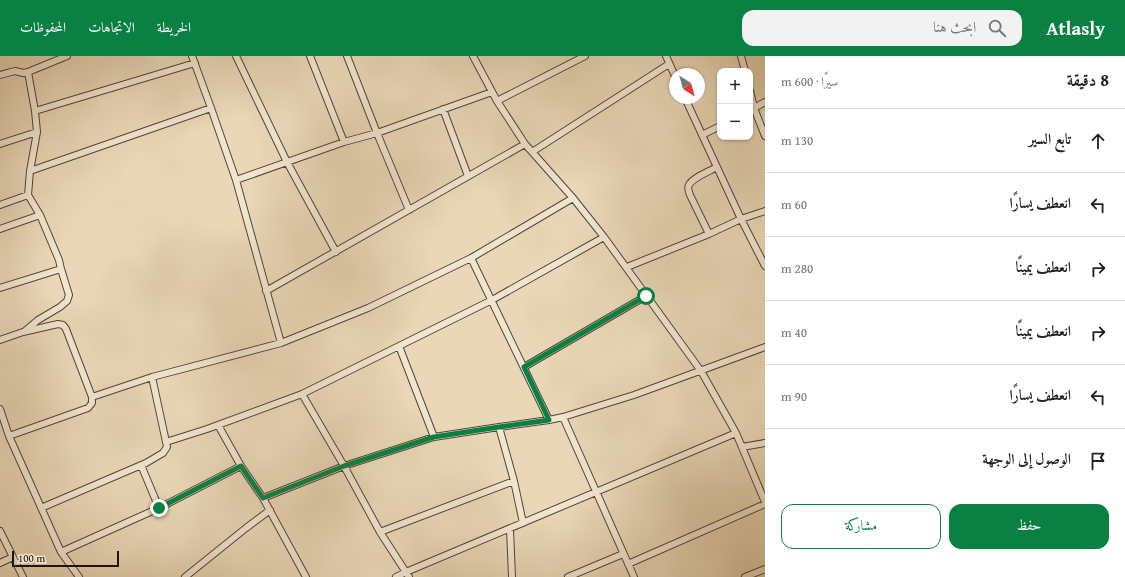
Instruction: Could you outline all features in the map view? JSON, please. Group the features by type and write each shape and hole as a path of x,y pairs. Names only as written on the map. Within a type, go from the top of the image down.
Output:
{"street":[{"path":"0,75 15,71 23,73 28,72 67,56"},
{"path":"192,56 236,180 281,343"},
{"path":"236,56 287,162 336,252"},
{"path":"310,56 344,142"},
{"path":"347,56 409,210"},
{"path":"473,56 497,101 525,144 573,198 604,237 701,371 736,433 765,503 628,564"},
{"path":"497,101 585,56"},
{"path":"666,56 671,68"},
{"path":"741,56 744,68"},
{"path":"35,111 195,63"},
{"path":"532,152 669,64"},
{"path":"23,332 38,320 60,307 67,301 69,295 59,260 40,215 28,194 30,171 37,132 28,72"},
{"path":"236,180 344,142 377,133 492,92"},
{"path":"753,108 765,102"},
{"path":"688,104 741,219 765,266"},
{"path":"30,171 211,108"},
{"path":"443,109 468,176"},
{"path":"753,111 765,136"},
{"path":"702,135 717,128"},
{"path":"0,144 37,132"},
{"path":"266,291 525,144"},
{"path":"709,234 688,190 689,185 694,180 717,167"},
{"path":"0,205 28,194"},
{"path":"92,397 152,377 281,343 368,308 471,258 573,198"},
{"path":"627,267 709,234 741,219 765,211"},
{"path":"0,229 40,215"},
{"path":"166,442 218,425 302,394 492,300 604,237"},
{"path":"471,258 549,420"},
{"path":"0,288 61,269"},
{"path":"524,367 646,296"},
{"path":"0,340 23,332 58,324 63,325 66,329 92,397 92,403 88,408 9,436"},
{"path":"399,346 434,437"},
{"path":"263,498 344,466 434,437 563,417 634,395 765,347"},
{"path":"41,508 141,465 163,453 166,447 166,442 152,377"},
{"path":"302,394 380,532 407,574"},
{"path":"0,409 9,436 61,552 79,577"},
{"path":"563,417 634,577"},
{"path":"218,425 241,466 270,510 306,577"},
{"path":"499,427 514,481 523,523"},
{"path":"396,577 407,574 510,528 597,493 736,433"},
{"path":"742,447 765,443"},
{"path":"141,465 159,508"},
{"path":"61,552 159,508 241,466"},
{"path":"380,532 514,481"},
{"path":"185,577 270,510"},
{"path":"510,528 512,577"},
{"path":"0,531 23,577"},
{"path":"568,577 623,554"},
{"path":"0,563 13,557"},
{"path":"745,577 765,570"}],"route":[{"path":"159,508 241,466 263,498 344,466 434,437 549,420 524,367 646,296"}]}
